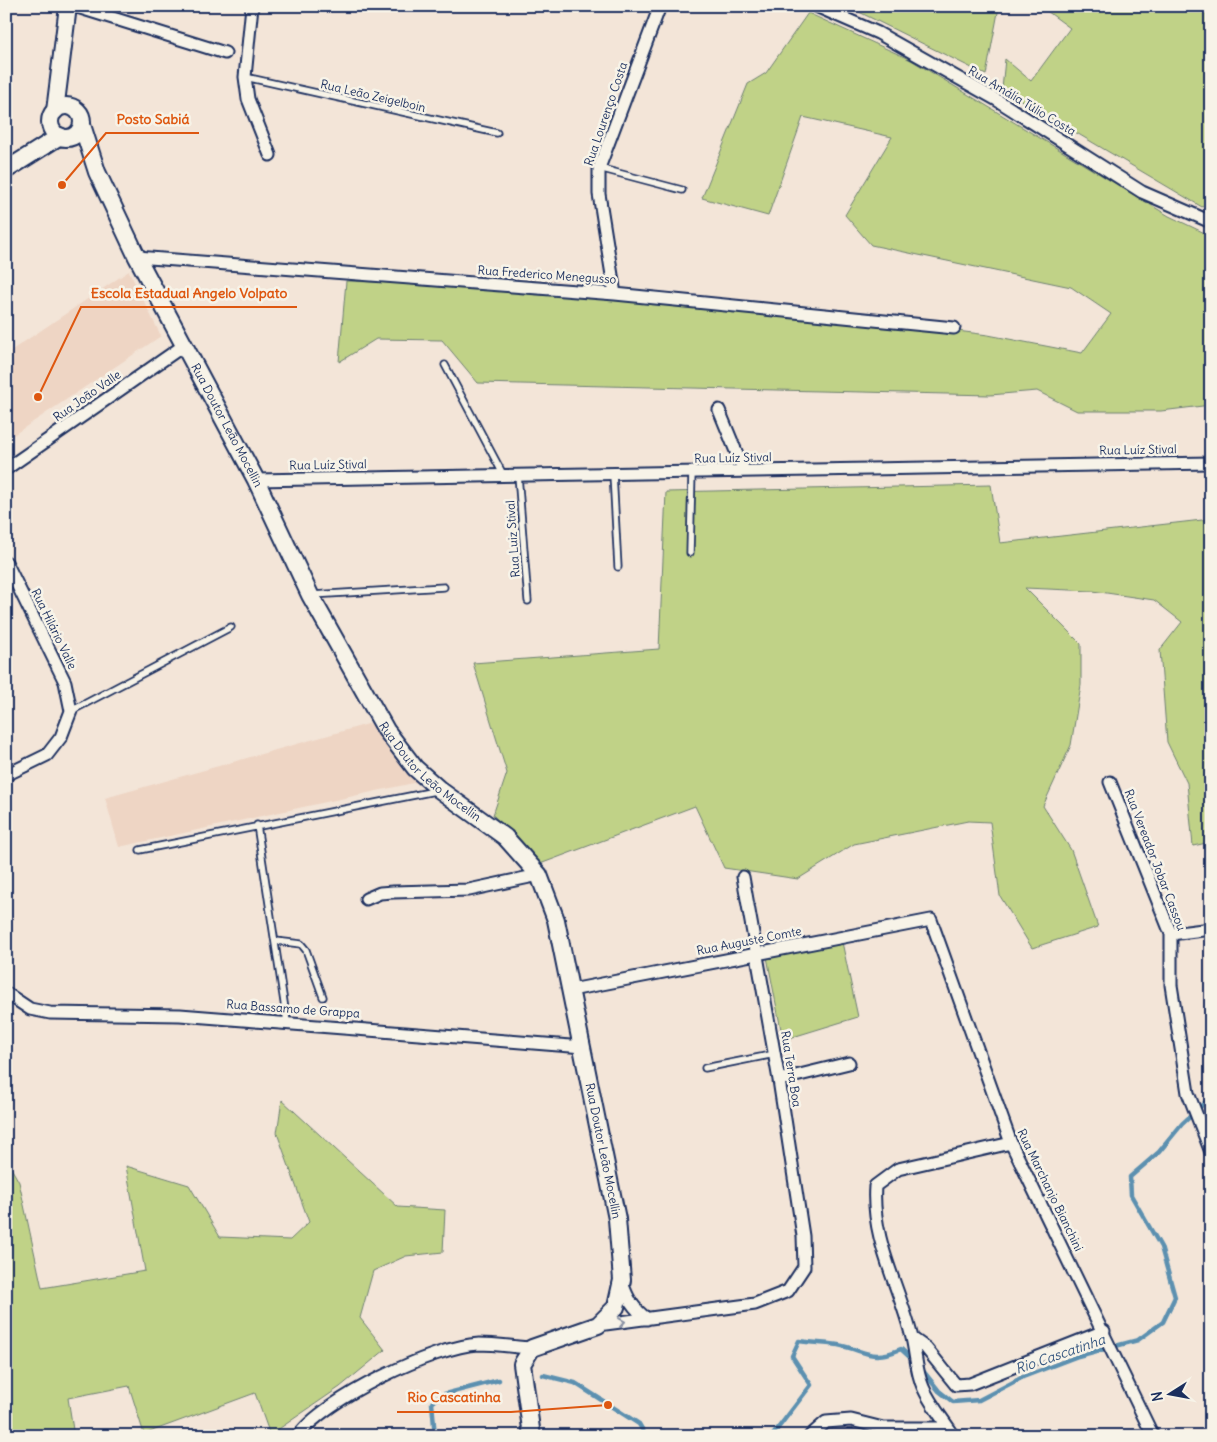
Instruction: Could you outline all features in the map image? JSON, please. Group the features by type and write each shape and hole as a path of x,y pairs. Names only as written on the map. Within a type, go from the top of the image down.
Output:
{"street":[{"name":"Rua Doutor Leão Mocellin","path":"68,6 62,57 65,123 97,172 137,258 256,480 310,595 386,730 414,768 440,790 505,837 539,875 556,920 584,1047 617,1219 622,1280 616,1306 598,1325 532,1348"},
{"path":"74,6 225,53"},
{"path":"252,6 245,77 248,99 270,155"},
{"name":"Rua Lourenço Costa","path":"615,294 599,194 599,168 660,6"},
{"name":"Rua Amália Túlio Costa","path":"816,6 878,33 998,100 1142,192 1211,222"},
{"path":"11,166 65,123"},
{"name":"Rua Frederico Menegusso","path":"137,258 615,294 954,328"},
{"name":"Rua João Valle","path":"6,469 183,346"},
{"path":"719,410 744,471"},
{"name":"Rua Luíz Stival","path":"256,480 1211,463"},
{"name":"Rua Hilário Valle","path":"6,562 65,682 71,711"},
{"path":"6,775 47,755 61,737 71,711"},
{"name":"Rua Vereador Jobar Cassou","path":"1110,782 1171,934 1172,985 1188,1092 1211,1152"},
{"path":"366,899 380,893 469,890 539,875"},
{"name":"Rua Terra Boa","path":"647,1319 755,1304 788,1291 804,1268 802,1236 779,1080 742,877"},
{"name":"Rua Auguste Comte","path":"571,990 931,920"},
{"name":"Rua Marchanjo Bianchini","path":"931,920 1011,1143 1153,1436"},
{"path":"1171,934 1211,928"},
{"name":"Rua Bassamo de Grappa","path":"6,992 30,1009 50,1013 180,1015 584,1047"},
{"path":"779,1080 849,1063"},
{"path":"951,1432 922,1387 912,1338 893,1284 879,1235 874,1205 876,1186 898,1169 1011,1143"},
{"path":"622,1280 626,1295 634,1308 647,1319"},
{"path":"598,1325 647,1319"},
{"path":"912,1338 926,1348 956,1385 970,1384 1106,1336"},
{"path":"298,1436 304,1428 339,1401 404,1366 437,1352 478,1344 532,1348 522,1364 532,1436"},
{"path":"810,1436 826,1422 851,1420 883,1428 951,1432"}],"lane":[{"name":"Rua Leão Zeigelboin","path":"245,77 497,134"},
{"path":"599,168 682,190"},
{"path":"445,364 504,476"},
{"path":"690,553 692,472"},
{"path":"613,474 618,567"},
{"name":"Rua Luiz Stival","path":"518,475 528,601"},
{"path":"310,595 444,587"},
{"path":"71,711 231,627"},
{"path":"140,850 257,825 440,790"},
{"path":"257,825 287,1022"},
{"path":"276,941 301,944 306,950 323,997"},
{"path":"705,1068 774,1054"}],"shaded area":[{"path":"129,271 161,336 6,440 6,354"},
{"path":"375,722 418,782 119,847 105,798"}],"green space":[{"path":"847,6 1003,6 999,7 986,75"},
{"path":"1040,6 1211,6 1211,202 1202,207 1002,89 1005,59 1031,81 1070,28"},
{"path":"808,13 911,60 1169,216 1211,236 1211,405 1161,411 1077,411 1037,391 990,395 478,383 442,340 376,339 339,362 346,281 473,286 880,321 988,335 1082,353 1111,314 1071,287 871,245 845,215 892,137 803,117 768,216 702,198 748,84 766,73"},
{"path":"991,485 1000,543 1211,519 1211,842 1193,846 1187,783 1167,742 1160,650 1182,622 1154,600 1093,591 1025,588 1081,644 1081,685 1071,745 1043,806 1071,850 1098,927 1032,948 1000,896 990,822 968,821 854,844 798,879 724,868 695,806 540,864 493,815 507,773 473,663 659,649 666,492"},
{"path":"842,942 858,1017 783,1040 767,957"},
{"path":"282,1100 398,1207 445,1210 443,1252 406,1256 373,1271 360,1318 385,1350 340,1387 270,1435 255,1393 144,1434 129,1386 68,1398 74,1436 6,1436 6,1159 19,1182 42,1288 145,1271 126,1166 189,1185 220,1237 290,1240 309,1222 277,1133"}],"waterway":[{"name":"Rio Cascatinha","path":"920,1367 939,1391 953,1402 979,1400 1023,1377 1078,1356 1138,1340 1163,1322 1175,1297 1161,1247 1131,1195 1130,1177 1159,1152 1182,1124 1211,1097"},
{"name":"Rio Cascatinha","path":"772,1436 811,1385 792,1356 799,1341 838,1345 876,1355 883,1355 901,1349 913,1360"},
{"name":"Rio Cascatinha","path":"543,1375 575,1383 639,1424 646,1436"},
{"name":"Rio Cascatinha","path":"435,1436 432,1403 441,1395 499,1380"}],"place":[{"name":"Posto Sabiá","path":"62,185"},
{"name":"Escola Estadual Angelo Volpato","path":"38,397"},
{"name":"Rio Cascatinha","path":"608,1405"}]}
